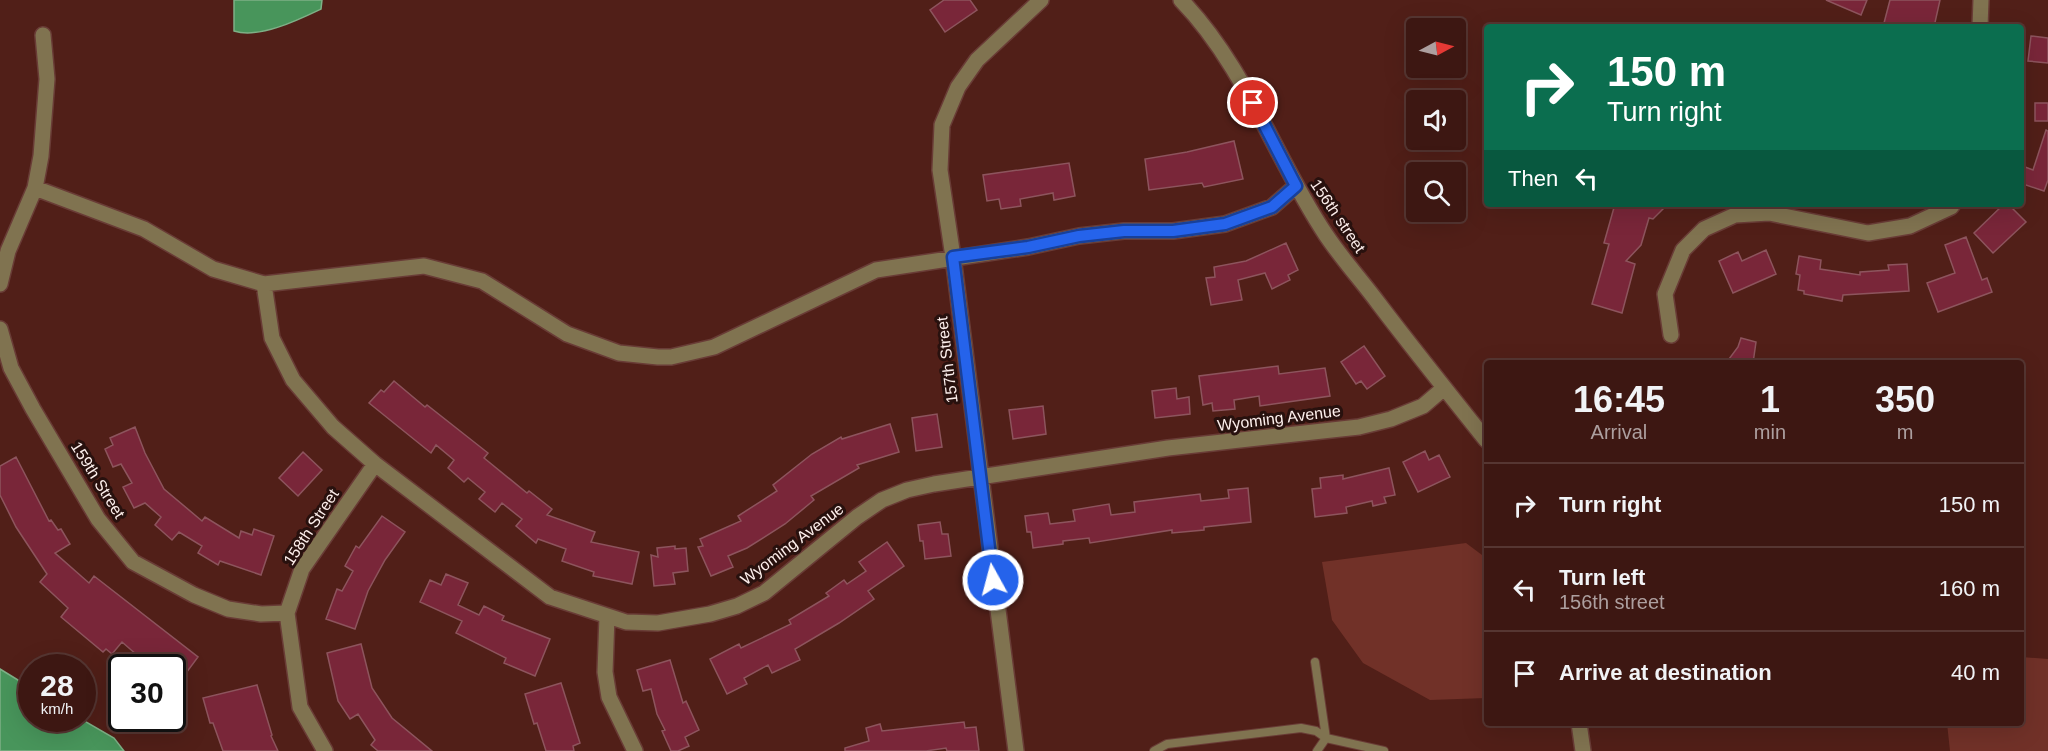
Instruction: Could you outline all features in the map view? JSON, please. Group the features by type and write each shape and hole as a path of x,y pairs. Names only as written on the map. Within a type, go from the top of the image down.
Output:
{"street":[{"name":"157th Street","path":"1016,751 940,170 942,125 958,87 977,60 1041,0"},
{"name":"156th street","path":"1180,0 1216,44 1245,87 1296,186 1327,237 1484,438"},
{"path":"1980,24 1981,0"},
{"path":"0,284 8,251 35,188 41,156 47,80 43,35"},
{"path":"35,188 144,229 213,269 264,284 424,266 482,282 567,334 619,353 644,357 671,357 727,342 876,270 1028,247 1079,236 1124,231 1173,231 1225,224 1272,207 1296,186"},
{"path":"1671,335 1665,294 1683,250 1704,229 1735,215 1769,213 1868,233 1910,226 1947,207"},
{"name":"Wyoming Avenue","path":"264,284 272,338 293,380 333,427 375,464 550,597 626,622 658,622 710,614 737,606 764,593 857,517 882,500 907,490 1168,448 1359,427 1391,419 1423,406 1444,388"},
{"name":"159th Street","path":"0,329 11,368 33,409 98,519 133,562 194,595 228,609 261,614 287,613"},
{"name":"158th Street","path":"325,751 300,707 287,613 302,569 375,464"},
{"path":"607,616 605,672 609,697 635,751"},
{"path":"1580,726 1583,751"}],"lane":[{"path":"1315,662 1326,738 1317,751"},
{"path":"1154,751 1167,744 1300,728 1316,731 1326,738 1384,751"}],"shaded area":[{"path":"234,0 322,0 321,9 301,18 278,27 244,33 234,31"},
{"path":"1466,543 1484,556 1484,698 1430,700 1363,663 1332,620 1322,562"},
{"path":"2024,657 2048,659 2048,751 1950,751 1947,726 2024,726"},
{"path":"0,669 18,680 18,732 96,732 96,728 114,738 124,751 0,751"}],"building":[{"path":"944,0 970,0 977,10 945,32 930,10"},
{"path":"1826,0 1867,0 1861,15"},
{"path":"1890,0 1940,0 1935,24 1884,23"},
{"path":"2031,36 2048,38 2048,63 2028,61"},
{"path":"2035,103 2048,103 2048,121 2035,121"},
{"path":"2046,130 2048,131 2048,180 2044,191 2024,184 2024,167 2033,170"},
{"path":"1234,141 1243,179 1204,187 1202,183 1149,190 1145,159"},
{"path":"1069,163 1075,196 1054,200 1053,193 1020,199 1021,206 1001,209 999,199 987,201 983,175"},
{"path":"1614,207 1665,207 1653,219 1649,218 1641,245 1626,261 1635,264 1622,313 1592,304 1609,244 1604,243"},
{"path":"2001,207 2011,207 2026,222 1993,253 1974,233"},
{"path":"1966,237 1982,280 1987,278 1992,292 1938,312 1927,283 1955,273 1945,245"},
{"path":"1286,243 1298,270 1288,275 1290,280 1272,289 1265,273 1238,280 1242,300 1211,305 1206,278 1215,277 1214,267 1246,261"},
{"path":"1766,250 1776,274 1733,293 1719,261 1738,252 1742,261"},
{"path":"1799,256 1821,260 1820,269 1860,275 1860,272 1889,270 1888,265 1907,264 1909,291 1843,295 1842,301 1804,294 1804,291 1798,290 1800,275 1796,274"},
{"path":"1741,338 1756,342 1753,360 1728,360 1738,347"},
{"path":"1364,346 1385,376 1367,389 1361,381 1356,384 1341,362"},
{"path":"1278,366 1279,374 1325,368 1330,396 1260,406 1259,396 1234,400 1235,409 1213,411 1212,403 1203,405 1199,376"},
{"path":"394,381 488,453 484,458 527,493 529,491 552,509 547,515 595,532 591,542 639,552 632,584 593,576 594,572 562,561 566,549 538,539 536,543 516,526 522,519 502,503 495,512 479,499 485,492 468,478 464,482 448,468 454,460 436,445 431,453 369,403 381,390 384,392"},
{"path":"1176,388 1177,399 1189,397 1190,414 1155,418 1152,391"},
{"path":"1043,406 1046,434 1013,439 1009,410"},
{"path":"937,414 942,447 916,451 912,418"},
{"path":"890,424 899,452 857,465 859,468 811,496 814,500 785,524 747,548 728,556 733,567 711,576 698,547 703,546 700,539 741,521 738,516 777,491 773,485 812,454 841,437 842,439"},
{"path":"135,427 145,453 164,489 202,521 205,517 239,538 241,531 252,535 254,529 274,536 261,575 220,561 218,565 198,553 202,546 179,532 172,540 155,525 161,517 145,503 134,508 123,487 132,483 121,464 113,467 105,449 113,445 110,438"},
{"path":"1425,451 1429,460 1439,455 1450,477 1418,492 1403,462"},
{"path":"303,452 322,470 298,496 279,478"},
{"path":"16,457 49,521 51,520 58,530 61,529 70,544 55,553 89,583 94,576 198,657 186,673 186,654 136,654 122,642 112,654 106,649 103,652 61,617 68,608 40,582 47,574 16,527 0,495 0,466"},
{"path":"1389,468 1395,495 1384,497 1386,503 1373,506 1372,501 1346,507 1347,513 1315,517 1312,489 1321,488 1320,478 1343,475 1343,479"},
{"path":"1248,488 1251,522 1204,527 1204,530 1172,533 1172,530 1090,543 1089,538 1063,541 1063,544 1033,548 1031,532 1027,532 1025,516 1048,513 1050,524 1075,521 1073,510 1109,504 1111,515 1135,512 1134,502 1200,494 1201,501 1229,498 1228,490"},
{"path":"382,516 405,532 385,560 368,591 355,629 326,619 337,589 342,591 353,571 345,566 356,546 359,548"},
{"path":"940,522 942,534 948,534 951,556 925,559 918,525"},
{"path":"887,542 904,566 868,591 874,599 795,649 800,660 772,673 768,665 744,678 747,684 727,694 710,659 739,644 741,648 791,624 789,620 829,596 826,593 844,580 847,584 866,571 859,562"},
{"path":"675,546 675,549 686,548 688,571 673,573 675,584 654,586 651,555 658,557 657,548"},
{"path":"446,574 468,583 458,605 479,615 484,606 504,616 502,620 550,639 535,676 504,663 506,658 456,633 462,621 420,602 430,580 441,585"},
{"path":"361,644 372,688 392,718 432,751 378,751 371,745 375,740 358,714 350,719 338,701 327,653"},
{"path":"670,660 683,703 686,701 699,730 685,737 689,746 678,751 671,751 662,731 665,730 657,714 651,689 643,691 637,670"},
{"path":"561,683 580,743 573,746 574,751 546,751 537,723 534,724 525,694"},
{"path":"257,685 271,736 278,751 223,751 213,723 210,723 203,698"},
{"path":"964,722 965,728 976,727 979,751 947,751 946,748 926,751 845,751 845,748 869,741 866,728 880,724 882,731"}],"route":[{"path":"993,580 953,257 1028,247 1079,236 1124,231 1173,231 1225,224 1272,207 1296,186 1253,103"}]}
